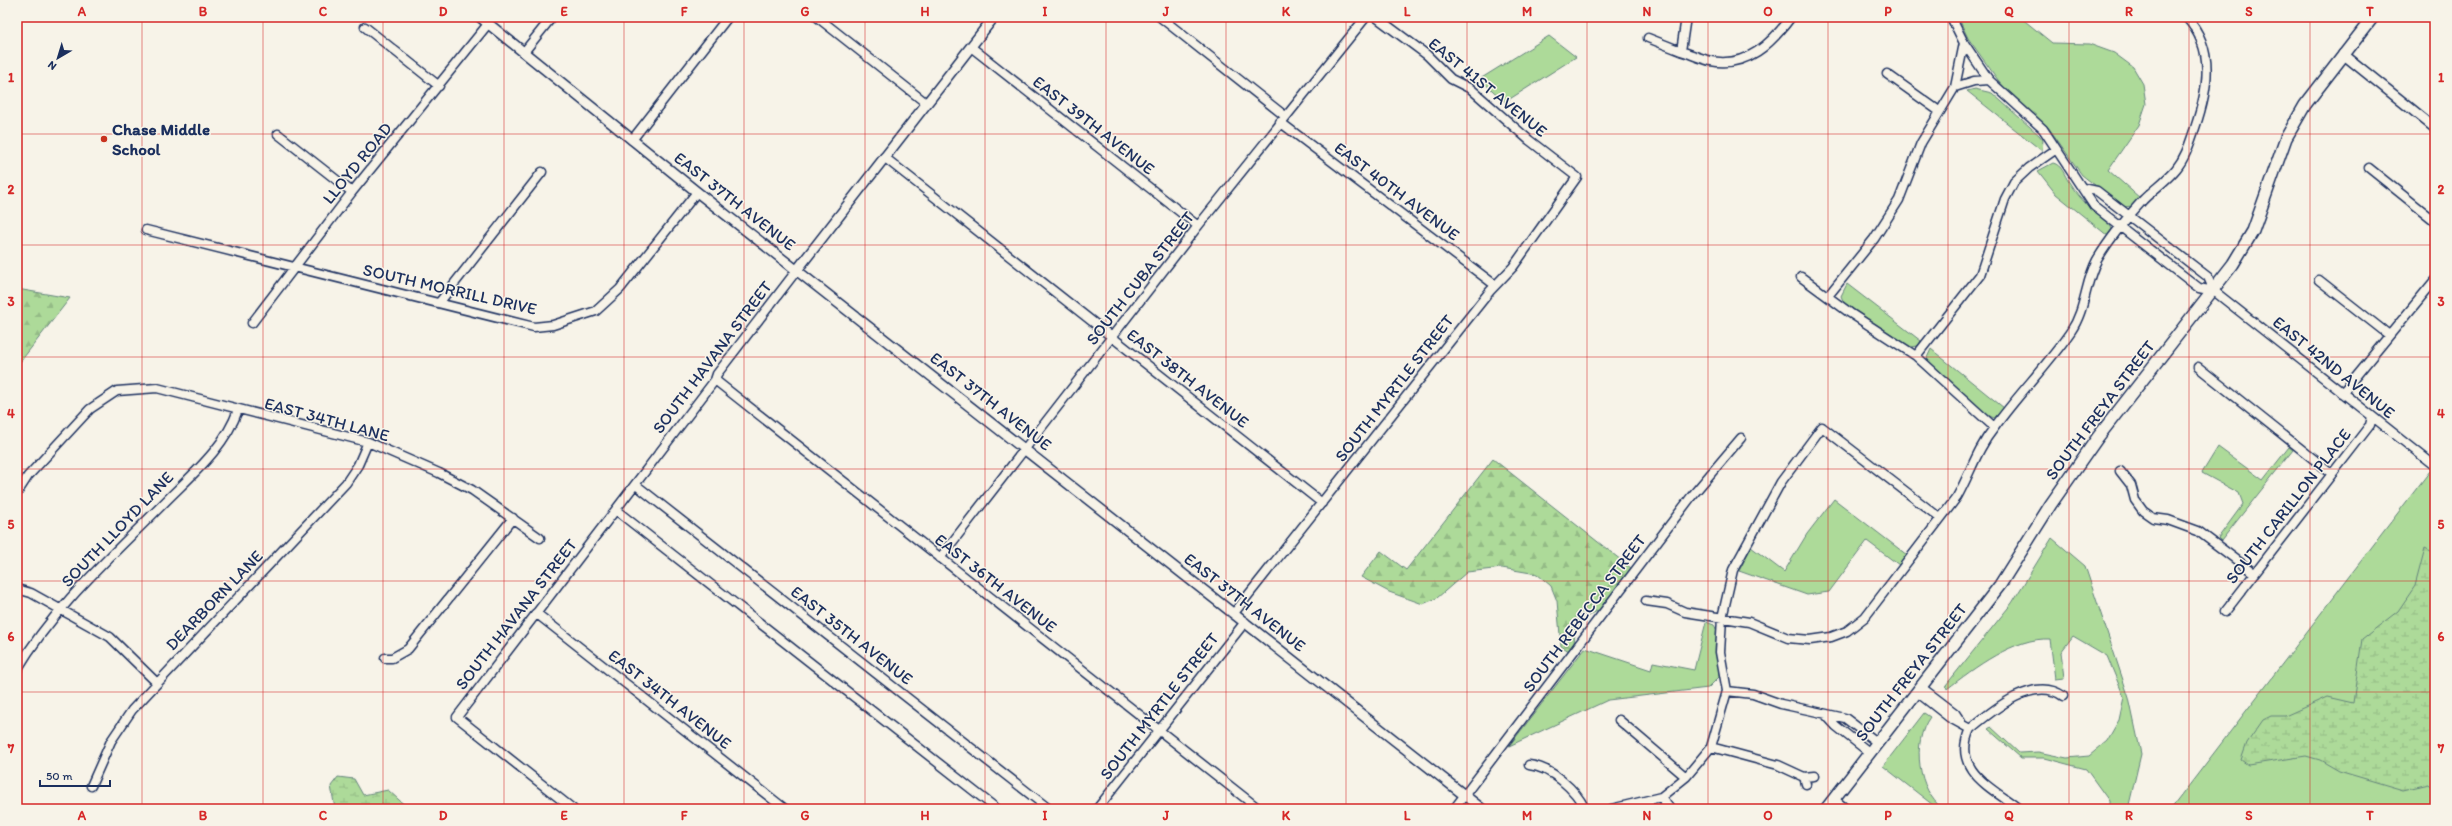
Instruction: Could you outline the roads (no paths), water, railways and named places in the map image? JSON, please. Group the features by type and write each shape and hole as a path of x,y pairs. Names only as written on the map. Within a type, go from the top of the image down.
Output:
{"main road":[{"name":"SOUTH FREYA STREET","path":"1826,809 2000,585 2052,504 2098,437 2214,290 2253,231 2286,138 2305,105 2373,17"}],"street":[{"name":"EAST 37TH AVENUE","path":"480,17 697,192 1025,448 1482,809"},
{"path":"524,52 552,17"},
{"path":"632,140 728,17"},
{"path":"817,17 926,103"},
{"name":"SOUTH HAVANA STREET","path":"573,809 457,717 636,485 715,380 717,374 994,17"},
{"name":"EAST 40TH AVENUE","path":"1160,17 1283,119 1496,285"},
{"name":"SOUTH CUBA STREET","path":"940,558 1113,338 1198,226 1366,17"},
{"name":"EAST 41ST AVENUE","path":"1376,17 1427,55 1452,79 1472,90 1529,140 1571,171 1577,177 1576,182"},
{"path":"1681,51 1686,17"},
{"path":"1648,38 1712,61 1732,61 1754,55 1776,38 1790,17"},
{"path":"1951,17 1964,43 1989,80 2043,129 2055,150 2083,188 2094,206 2199,288 2214,290"},
{"path":"1646,601 1667,604 1686,612 1749,622 1788,638 1810,640 1830,638 1847,631 1865,617 1957,497 1967,479 1973,461 1994,428 2072,330 2083,305 2097,260 2142,201 2176,169 2186,155 2205,98 2208,79 2206,59 2200,39 2186,17"},
{"name":"LLOYD ROAD","path":"252,323 352,192 488,24"},
{"path":"365,27 438,86"},
{"path":"1828,296 1888,220 1899,200 1920,143 1955,87 1964,43"},
{"name":"EAST 39TH AVENUE","path":"971,47 1198,226"},
{"path":"2343,54 2435,128"},
{"path":"1887,74 1939,111"},
{"path":"1955,87 1974,81 1989,80"},
{"path":"278,134 352,192"},
{"path":"1916,356 1980,275 2005,199 2014,182 2029,168 2055,150"},
{"name":"EAST 38TH AVENUE","path":"884,157 1322,503"},
{"path":"2369,168 2435,221"},
{"path":"439,303 542,172"},
{"name":"SOUTH MYRTLE STREET","path":"1234,613 1496,285 1513,267 1576,182"},
{"path":"2083,188 2097,191 2130,216 2208,277 2214,290"},
{"name":"SOUTH MORRILL DRIVE","path":"146,230 293,268 534,327 552,325 596,311 620,289 697,192"},
{"path":"1801,277 1916,356 1994,428"},
{"path":"2319,280 2389,335"},
{"path":"2342,393 2435,280"},
{"name":"EAST 42ND AVENUE","path":"2214,290 2372,417 2434,463"},
{"path":"2198,368 2332,473"},
{"name":"EAST 36TH AVENUE","path":"715,380 1259,809"},
{"name":"EAST 34TH LANE","path":"17,493 28,476 90,409 117,391 157,388 238,410 368,442 452,479 478,493 540,538"},
{"name":"SOUTH LLOYD LANE","path":"17,670 31,646 60,609 220,446 238,410"},
{"name":"SOUTH CARILLON PLACE","path":"2224,612 2370,425 2372,417"},
{"path":"1613,809 1661,797 1686,776 1711,746 1727,691 1720,652 1722,618 1733,570 1744,546 1781,482 1822,427 1940,518"},
{"name":"SOUTH REBECCA STREET","path":"1454,809 1691,497 1741,438"},
{"name":"DEARBORN LANE","path":"91,786 101,759 123,722 156,682 346,482 358,465 368,442"},
{"path":"2120,472 2131,485 2135,500 2143,511 2154,518 2168,520 2198,531 2254,573"},
{"name":"EAST 35TH AVENUE","path":"636,485 1049,809"},
{"path":"617,510 997,809"},
{"path":"385,658 392,658 408,649 513,518"},
{"path":"17,589 31,593 110,637 156,682"},
{"name":"EAST 34TH AVENUE","path":"536,613 785,809"},
{"name":"SOUTH MYRTLE STREET","path":"1098,809 1245,622"},
{"path":"1919,689 1950,718 1961,722 1970,729"},
{"path":"2019,809 1968,767 1964,749 1970,729 1998,708 2037,689 2056,690 2063,696"},
{"path":"1727,691 1753,694 1781,704 1845,718 1878,743"},
{"path":"1825,714 1836,726 1870,753"},
{"path":"1619,720 1686,776"},
{"path":"1711,746 1778,765 1805,781 1814,776"},
{"path":"1529,766 1540,766 1547,771 1580,798 1585,809"},
{"path":"1661,797 1670,809"},
{"path":"1834,799 1846,809"}],"place":[{"name":"Chase Middle School","path":"104,139"}]}
